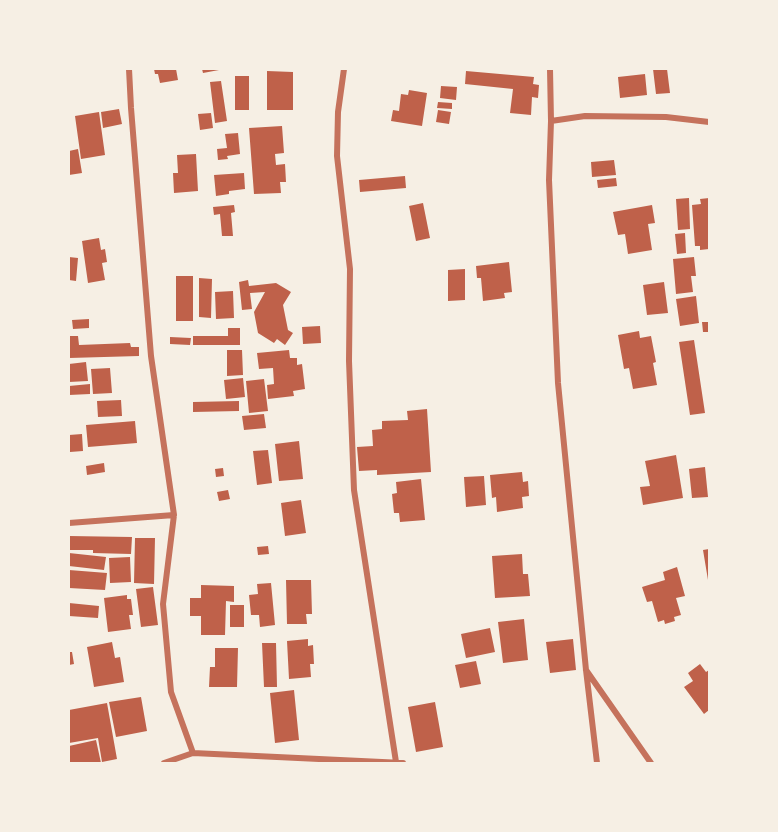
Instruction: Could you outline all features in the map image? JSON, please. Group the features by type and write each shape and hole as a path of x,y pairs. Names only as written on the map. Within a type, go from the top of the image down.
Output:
{"street":[{"path":"129,69 151,356 174,515 163,604 171,692 193,753"},
{"path":"164,763 193,753 399,762 354,490 349,361 350,269 337,156 338,112 344,69"},
{"path":"549,69 551,121 549,180 558,383 597,763"},
{"path":"551,121 585,116 666,117 709,122"},
{"path":"69,524 174,515"},
{"path":"586,670 651,763"}],"building":[{"path":"154,69 176,69 178,80 160,83"},
{"path":"202,69 219,69 219,70 203,73"},
{"path":"653,69 667,69 670,93 656,94"},
{"path":"267,71 293,72 293,110 267,110"},
{"path":"466,71 534,77 533,84 539,85 538,98 532,97 531,115 510,113 513,89 465,84"},
{"path":"645,74 647,95 620,98 618,77"},
{"path":"235,76 249,76 249,110 235,110"},
{"path":"221,81 227,121 215,123 210,82"},
{"path":"441,86 457,87 456,100 440,98"},
{"path":"409,90 427,93 422,126 391,121 393,110 399,111 401,94 408,95"},
{"path":"438,102 452,103 452,109 437,108"},
{"path":"119,109 122,124 103,128 101,112"},
{"path":"438,110 451,112 449,124 436,122"},
{"path":"99,112 105,155 81,159 75,116"},
{"path":"211,113 213,128 200,130 198,114"},
{"path":"282,126 284,153 275,154 276,165 285,164 286,182 280,182 281,193 254,194 249,128"},
{"path":"238,133 240,154 218,160 217,149 227,148 225,134"},
{"path":"78,149 82,173 69,175 69,151"},
{"path":"196,154 198,191 174,193 173,173 178,173 177,155"},
{"path":"614,160 616,175 592,177 591,162"},
{"path":"244,173 245,189 229,191 229,194 216,196 214,175"},
{"path":"405,176 406,188 360,192 359,180"},
{"path":"616,178 617,186 598,188 597,180"},
{"path":"689,198 690,229 678,230 676,199"},
{"path":"709,198 709,249 700,250 700,246 695,246 692,205 701,204 700,199"},
{"path":"423,203 430,238 416,241 409,206"},
{"path":"234,205 235,212 231,213 233,236 222,236 220,214 214,215 213,207"},
{"path":"652,205 655,223 648,224 652,250 628,254 625,234 618,235 613,212"},
{"path":"685,233 686,253 677,254 675,234"},
{"path":"99,238 101,250 105,249 107,262 102,263 105,280 88,283 82,241"},
{"path":"69,257 78,258 76,281 69,280"},
{"path":"694,257 696,276 691,276 693,292 676,294 673,259"},
{"path":"509,262 512,292 504,293 505,298 483,301 481,278 477,278 476,266"},
{"path":"465,269 465,300 448,301 448,270"},
{"path":"176,276 193,276 193,321 176,321"},
{"path":"199,278 212,279 211,318 199,317"},
{"path":"248,280 249,286 276,283 291,292 283,305 288,330 293,333 285,345 277,339 274,343 258,333 254,312 265,292 250,293 252,309 242,310 239,282"},
{"path":"664,282 668,313 647,315 643,285"},
{"path":"233,291 234,318 216,319 215,292"},
{"path":"696,296 699,323 680,326 676,299"},
{"path":"89,319 89,328 73,329 72,320"},
{"path":"702,322 709,322 709,332 703,332"},
{"path":"320,326 321,343 303,344 302,327"},
{"path":"228,328 240,328 240,345 193,345 193,336 228,336"},
{"path":"639,331 640,338 651,336 656,362 653,363 657,385 633,389 629,368 624,369 618,335"},
{"path":"69,336 78,336 79,345 130,343 131,347 139,347 139,356 69,358"},
{"path":"170,337 191,338 190,345 170,344"},
{"path":"694,340 705,413 690,415 679,342"},
{"path":"227,350 242,350 243,375 227,376"},
{"path":"289,350 290,358 297,358 297,365 302,364 305,389 293,391 294,396 268,399 267,385 274,384 273,368 259,369 257,353"},
{"path":"86,362 88,381 69,382 69,364"},
{"path":"110,368 112,393 93,394 91,369"},
{"path":"243,378 245,397 226,399 224,380"},
{"path":"264,379 268,411 249,413 246,381"},
{"path":"90,384 90,394 69,395 69,386"},
{"path":"121,400 122,416 98,417 97,401"},
{"path":"239,401 239,411 193,412 193,402"},
{"path":"427,409 431,472 377,475 377,470 359,471 357,447 373,446 372,430 382,429 382,421 408,420 407,411"},
{"path":"264,414 266,428 244,430 242,416"},
{"path":"135,421 137,443 88,447 86,425"},
{"path":"82,434 83,451 70,452 69,435"},
{"path":"299,441 303,479 279,481 275,444"},
{"path":"268,450 272,483 257,485 253,451"},
{"path":"676,455 683,498 643,505 640,487 650,486 645,461"},
{"path":"104,463 105,472 87,475 86,466"},
{"path":"705,467 708,497 692,498 689,469"},
{"path":"223,468 224,476 216,477 215,469"},
{"path":"522,472 523,482 528,481 529,496 522,497 523,508 497,512 496,497 492,498 490,475"},
{"path":"484,476 486,505 466,507 464,477"},
{"path":"421,479 425,520 400,522 399,513 394,513 392,494 397,493 396,482"},
{"path":"228,490 230,499 219,501 217,492"},
{"path":"301,500 306,533 285,536 281,503"},
{"path":"69,536 132,537 131,554 69,550"},
{"path":"135,538 155,538 154,584 134,583"},
{"path":"268,546 269,554 258,555 257,547"},
{"path":"709,549 709,580 708,580 703,550"},
{"path":"69,553 106,557 104,570 69,566"},
{"path":"522,554 523,574 528,574 530,596 495,598 492,556"},
{"path":"130,557 131,582 110,583 109,558"},
{"path":"677,567 685,596 676,598 681,615 674,617 675,621 665,624 664,620 658,622 652,601 647,602 642,587 665,580 663,572"},
{"path":"69,570 107,573 105,590 69,588"},
{"path":"286,580 311,580 312,614 306,614 307,624 287,624"},
{"path":"271,583 275,625 260,627 259,615 251,615 249,595 258,594 257,584"},
{"path":"201,585 234,586 234,602 226,601 225,635 201,635 201,616 190,616 190,598 201,598"},
{"path":"153,587 158,625 141,627 136,589"},
{"path":"127,595 127,599 131,599 133,615 129,615 131,629 108,632 104,598"},
{"path":"69,603 99,606 98,618 69,616"},
{"path":"230,605 244,605 244,627 230,627"},
{"path":"524,619 528,660 503,663 498,622"},
{"path":"490,628 495,652 466,658 461,634"},
{"path":"308,639 308,646 313,645 314,664 310,664 311,677 289,679 287,641"},
{"path":"573,639 576,670 550,673 546,642"},
{"path":"112,642 115,658 120,657 124,682 94,687 87,647"},
{"path":"262,643 276,643 277,687 264,687"},
{"path":"215,648 238,648 237,687 209,687 210,667 215,667"},
{"path":"69,652 72,652 74,664 69,665"},
{"path":"476,661 481,684 460,688 455,665"},
{"path":"700,664 706,672 709,670 709,710 704,714 684,687 693,681 688,673"},
{"path":"294,690 299,740 275,743 270,693"},
{"path":"141,697 147,731 116,737 109,702"},
{"path":"435,702 443,747 416,752 408,707"},
{"path":"107,703 117,759 102,762 98,738 69,743 69,710"},
{"path":"96,740 101,763 69,763 69,746"}]}
